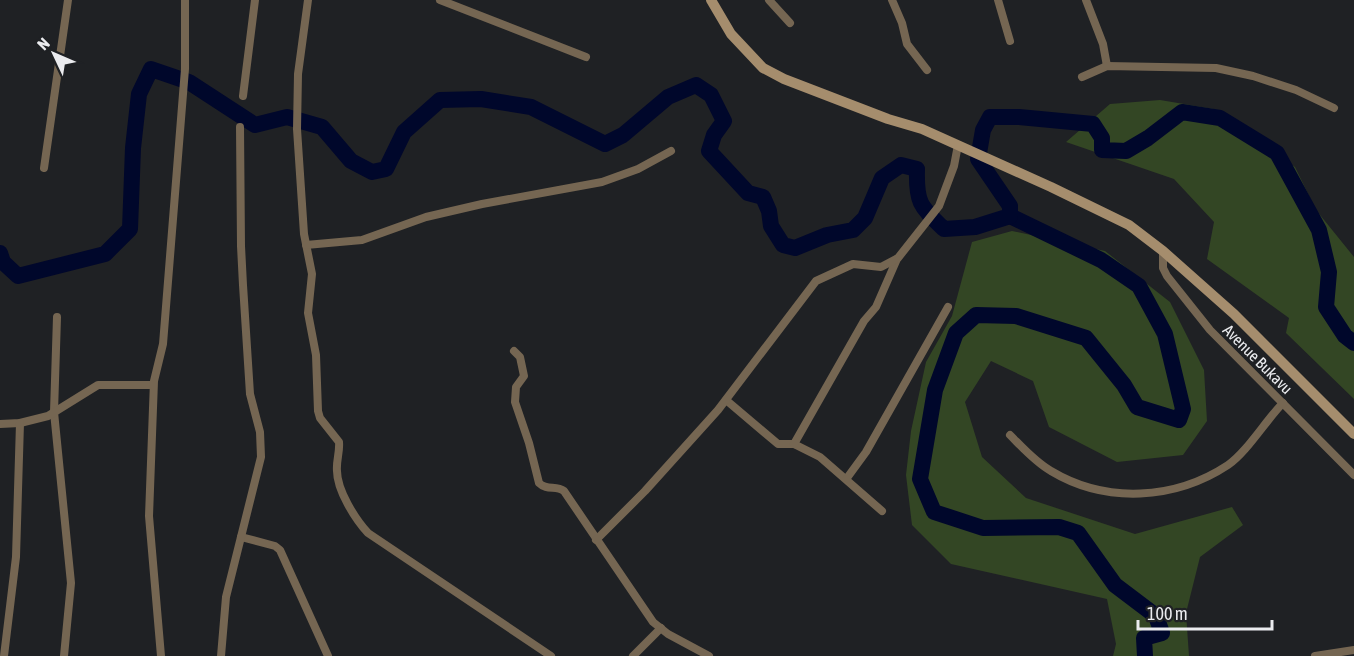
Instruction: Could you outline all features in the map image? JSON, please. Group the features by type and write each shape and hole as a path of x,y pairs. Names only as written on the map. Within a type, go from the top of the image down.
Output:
{"street":[{"path":"44,168 68,0"},
{"path":"161,656 149,516 153,385 163,344 185,69 185,0"},
{"path":"243,96 255,0"},
{"path":"308,0 298,74 296,110 306,245 312,274 308,313 316,356 318,411 320,418 339,442 337,474 357,520 368,533 551,656"},
{"path":"440,0 586,57"},
{"path":"711,0 731,34 763,68 784,79 888,119 922,129 1129,225 1163,251 1234,314 1354,434"},
{"path":"769,0 790,23"},
{"path":"892,0 902,23 907,44 927,70"},
{"path":"998,0 1010,41"},
{"path":"1086,0 1102,44 1107,66"},
{"path":"1082,77 1107,66 1216,68 1254,76 1296,90 1334,108"},
{"path":"221,656 226,597 261,457 260,432 250,394 242,266 240,127"},
{"path":"794,444 864,321 876,307 898,258 939,206 961,146"},
{"path":"306,245 362,240 426,217 482,204 602,182 638,169 671,151"},
{"name":"Avenue Bukavu","path":"1163,251 1163,268 1167,276 1210,330 1354,475"},
{"path":"596,540 645,491 726,400 818,279 853,264 881,267 898,258"},
{"path":"847,478 866,452 948,307"},
{"path":"57,317 54,412 71,583 64,656"},
{"path":"514,351 520,357 524,376 516,387 515,402 539,483 547,489 560,488 564,491 653,622 668,634 709,656"},
{"path":"0,424 20,423 54,412 98,385 153,385"},
{"path":"726,400 778,444 794,444 820,457 847,478 882,511"},
{"path":"1010,435 1050,471 1097,490 1122,495 1166,491 1192,483 1230,464 1283,403"},
{"path":"4,656 16,557 20,423"},
{"path":"241,537 280,549 328,656"},
{"path":"633,656 661,628"},
{"path":"1315,656 1354,650"}],"green space":[{"path":"1160,100 1214,109 1295,167 1316,210 1354,257 1354,399 1286,333 1289,318 1207,259 1214,222 1174,179 1066,142 1110,104"},
{"path":"1012,231 1105,251 1170,302 1204,370 1207,421 1183,455 1117,462 1049,427 1033,381 991,361 965,402 982,457 1026,498 1135,534 1232,507 1243,525 1200,557 1186,613 1189,656 1113,656 1116,644 1107,599 951,564 912,525 906,475 911,431 926,362 952,316 972,242"}],"waterway":[{"path":"0,253 3,262 18,276 105,254 130,229 133,148 139,94 151,69 189,82 255,125 287,117 322,127 351,161 372,172 386,169 404,132 440,100 481,99 531,107 605,144 623,135 668,97 696,85 711,95 724,121 714,135 709,151 748,193 763,197 769,211 771,226 783,245 795,248 827,235 853,230 865,218 882,178 901,165 917,169 917,189 921,203 944,229 975,227 1010,216 1010,206 978,159 983,130 990,117 1019,117 1093,124 1102,138 1102,150 1126,151 1148,138 1182,112 1220,118 1277,153 1319,230 1329,272 1326,307 1345,336 1354,343"},
{"path":"1010,216 1101,260 1139,286 1165,334 1183,409 1179,420 1137,407 1124,385 1086,338 1016,316 976,315 956,333 935,390 920,479 934,512 983,528 1059,527 1078,533 1115,585 1156,616 1162,633 1144,638 1145,656"}]}
